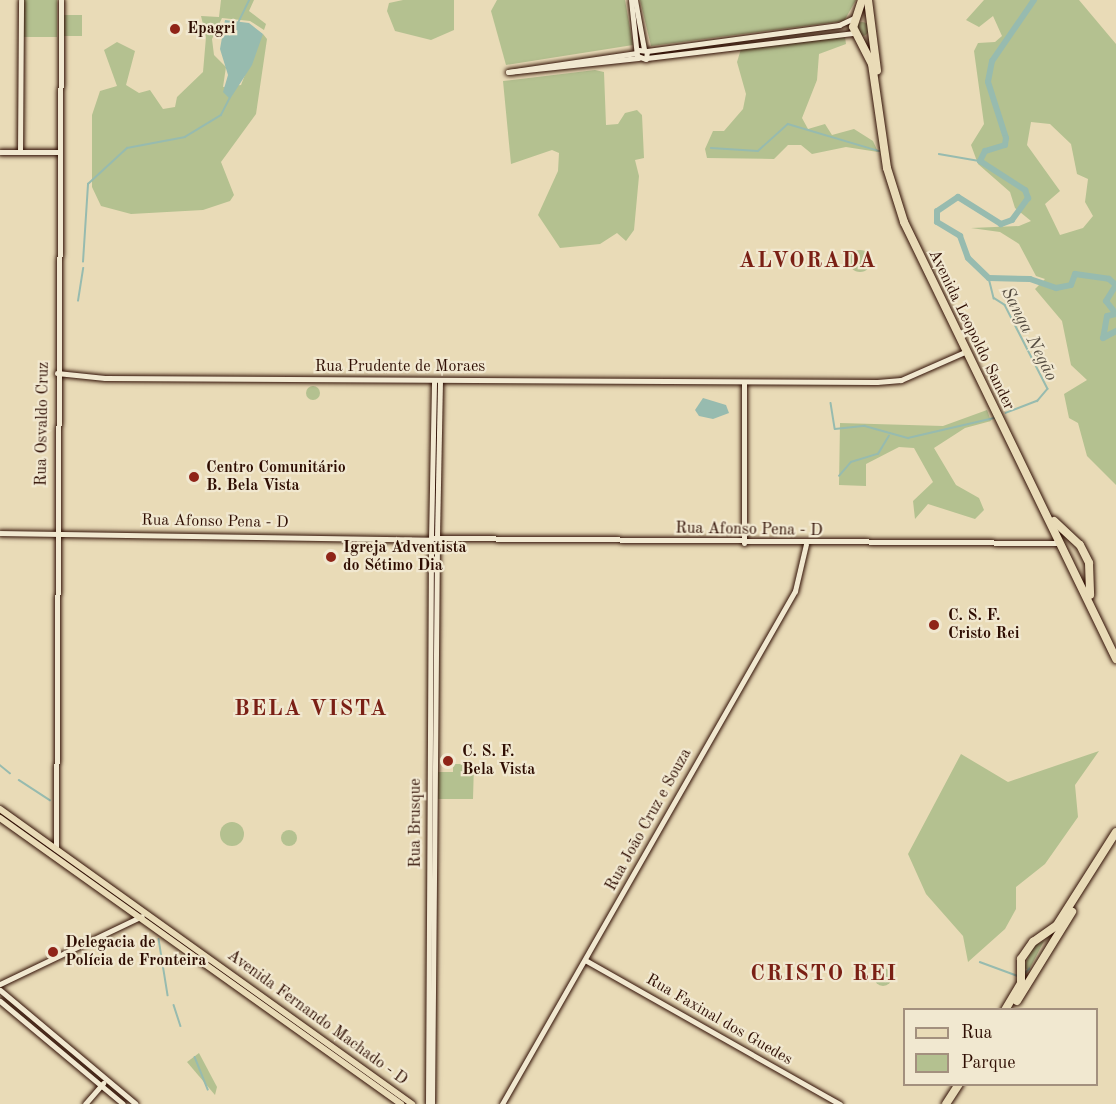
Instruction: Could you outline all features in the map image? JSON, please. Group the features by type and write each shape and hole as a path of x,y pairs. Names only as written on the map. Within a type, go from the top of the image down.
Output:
{"highway":[{"path":"862,0 855,18 856,36 866,42 874,35"},
{"name":"Avenida Leopoldo Sander","path":"868,0 887,149 902,205 1058,528 1069,539 1080,545 1089,566 1087,588 1116,649"},
{"path":"855,18 871,19"},
{"name":"Avenida Leopoldo Sander","path":"856,36 872,64 887,168 904,222 1116,659"},
{"path":"1059,543 1069,539"},
{"path":"1075,574 1089,566"},
{"path":"1006,1008 1021,983 1020,970 1036,939 1057,925 1116,832"},
{"path":"1012,1008 1116,842"},
{"path":"1036,939 1046,940 1049,948"},
{"path":"1020,970 1032,977"},
{"path":"946,1104 958,1086"},
{"path":"952,1104 963,1086"}],"main road":[{"name":"Avenida Fernando Machado - D","path":"0,809 395,1096 412,1104"},
{"name":"Avenida Fernando Machado - D","path":"0,818 143,915"},
{"name":"Avenida Fernando Machado - D","path":"395,1096 401,1104"}],"street":[{"path":"20,152 21,0"},
{"name":"Rua Osvaldo Cruz","path":"56,849 55,534 61,0"},
{"path":"633,0 642,53"},
{"path":"855,18 839,26 642,53 508,72 642,53 856,36"},
{"path":"0,152 60,152"},
{"name":"Rua Prudente de Moraes","path":"57,373 105,378 896,381 967,351"},
{"name":"Rua Brusque","path":"430,1104 437,380"},
{"path":"744,382 744,543"},
{"name":"Rua Afonso Pena - D","path":"0,534 806,544 1059,543"},
{"name":"Rua João Cruz e Souza","path":"502,1104 795,591 806,544"},
{"path":"0,984 143,915"},
{"name":"Rua Faxinal dos Guedes","path":"585,960 840,1104"},
{"path":"0,990 136,1104"},
{"path":"0,1001 123,1104"},
{"path":"85,1104 106,1079"}],"green space":[{"path":"23,0 57,0 57,37 23,37"},
{"path":"221,0 254,0 249,11 266,24 264,30 250,21 222,18 212,39 214,55 226,67 223,87 241,85 260,37 263,34 267,39 256,114 221,162 234,195 230,201 203,210 131,214 101,206 92,187 92,115 100,91 117,86 104,50 117,42 135,51 126,85 139,93 150,90 163,109 175,107 177,97 203,72 206,37 201,16 219,17"},
{"path":"403,0 454,0 454,30 431,40 395,31 387,11 389,3"},
{"path":"497,0 625,0 633,45 506,65 491,11"},
{"path":"640,0 856,0 844,21 651,46"},
{"path":"984,0 1079,0 1116,44 1116,485 1087,456 1078,423 1069,418 1064,394 1087,380 1071,365 1062,321 1035,289 1045,279 1036,276 1019,244 1000,232 971,228 1019,226 1031,221 1015,208 1010,192 978,164 971,145 984,124 974,51 978,43 995,42 1002,36 993,16 979,27 966,20","holes":["1031,122 1050,124 1071,144 1077,174 1088,179 1085,202 1093,216 1083,228 1060,235 1045,204 1060,191 1027,145"]},
{"path":"63,15 82,15 82,36 63,36"},
{"path":"859,22 865,22 869,29 865,36 859,36 855,32 855,26"},
{"path":"845,37 846,44 819,54 817,80 802,118 808,129 825,124 832,135 854,129 873,141 878,152 846,147 812,154 801,145 788,145 774,159 707,158 705,149 713,131 724,131 743,109 746,94 737,62 741,49"},
{"path":"595,70 604,72 606,125 618,124 625,113 637,110 642,115 644,158 635,160 639,176 634,230 626,241 617,233 600,244 560,248 538,215 558,171 559,153 552,150 511,164 503,81"},
{"path":"860,250 868,253 871,261 868,269 860,272 852,269 849,261 852,253"},
{"path":"310,386 316,386 320,393 316,400 310,400 306,396 306,390"},
{"path":"987,410 991,421 965,428 934,448 956,485 979,498 984,510 975,519 928,504 915,519 913,501 933,482 914,448 899,447 866,464 866,486 839,485 840,423 943,426"},
{"path":"1099,751 1075,785 1078,817 1045,864 1016,887 1016,909 1005,929 968,962 963,936 926,894 908,854 961,754 1008,782"},
{"path":"453,764 474,764 473,799 438,799 438,772 453,772"},
{"path":"232,822 237,823 243,829 243,839 237,845 232,846 227,845 221,839 220,834 221,829 227,823"},
{"path":"286,830 292,830 297,838 295,844 286,846 281,841 281,835"},
{"path":"1044,941 1029,970 1024,968 1033,946"},
{"path":"883,968 889,971 892,977 889,983 883,986 877,983 874,977 877,971"},
{"path":"199,1053 217,1087 215,1095 187,1062"}],"water":[{"path":"225,20 249,23 263,34 252,65 230,99 223,92 228,75 220,49"},
{"path":"703,398 726,405 729,413 713,419 699,416 695,410"}],"waterway":[{"path":"238,23 249,0"},
{"path":"1034,0 992,61 988,82 1006,138 1005,145 985,151 980,161 1025,190 1028,198 1012,220 1001,224 958,197 937,211 937,222 960,236 968,258 989,278 1030,279 1056,288 1071,285 1075,274 1109,279 1116,285 1106,301 1116,314 1107,316 1103,338 1116,331"},
{"path":"83,262 88,184 127,148 185,137 221,115 229,99"},
{"path":"711,148 758,151 788,124 879,151"},
{"path":"939,154 980,161"},
{"path":"78,301 83,268"},
{"name":"Sanga Negão","path":"989,278 994,298 1005,305 1048,389 1038,401 1006,413"},
{"name":"Sanga Negão","path":"831,403 835,429 865,426 908,438 994,418"},
{"path":"839,476 851,462 878,454 889,436"},
{"path":"0,765 10,773"},
{"path":"19,780 50,800"},
{"path":"159,939 168,995"},
{"path":"980,962 1018,976"},
{"path":"1025,973 1029,969"},
{"path":"174,1005 181,1026"},
{"path":"195,1057 208,1090"}],"place":[{"name":"Epagri","path":"175,29"},
{"name":"Centro Comunitário B. Bela Vista","path":"194,477"},
{"name":"Igreja Adventista do Sétimo Dia","path":"331,557"},
{"name":"C. S. F. Cristo Rei","path":"934,625"},
{"name":"C. S. F. Bela Vista","path":"448,761"},
{"name":"Delegacia de Polícia de Fronteira","path":"53,952"}],"district":[{"name":"ALVORADA","path":"808,262"},
{"name":"BELA VISTA","path":"311,710"},
{"name":"CRISTO REI","path":"824,975"}]}
